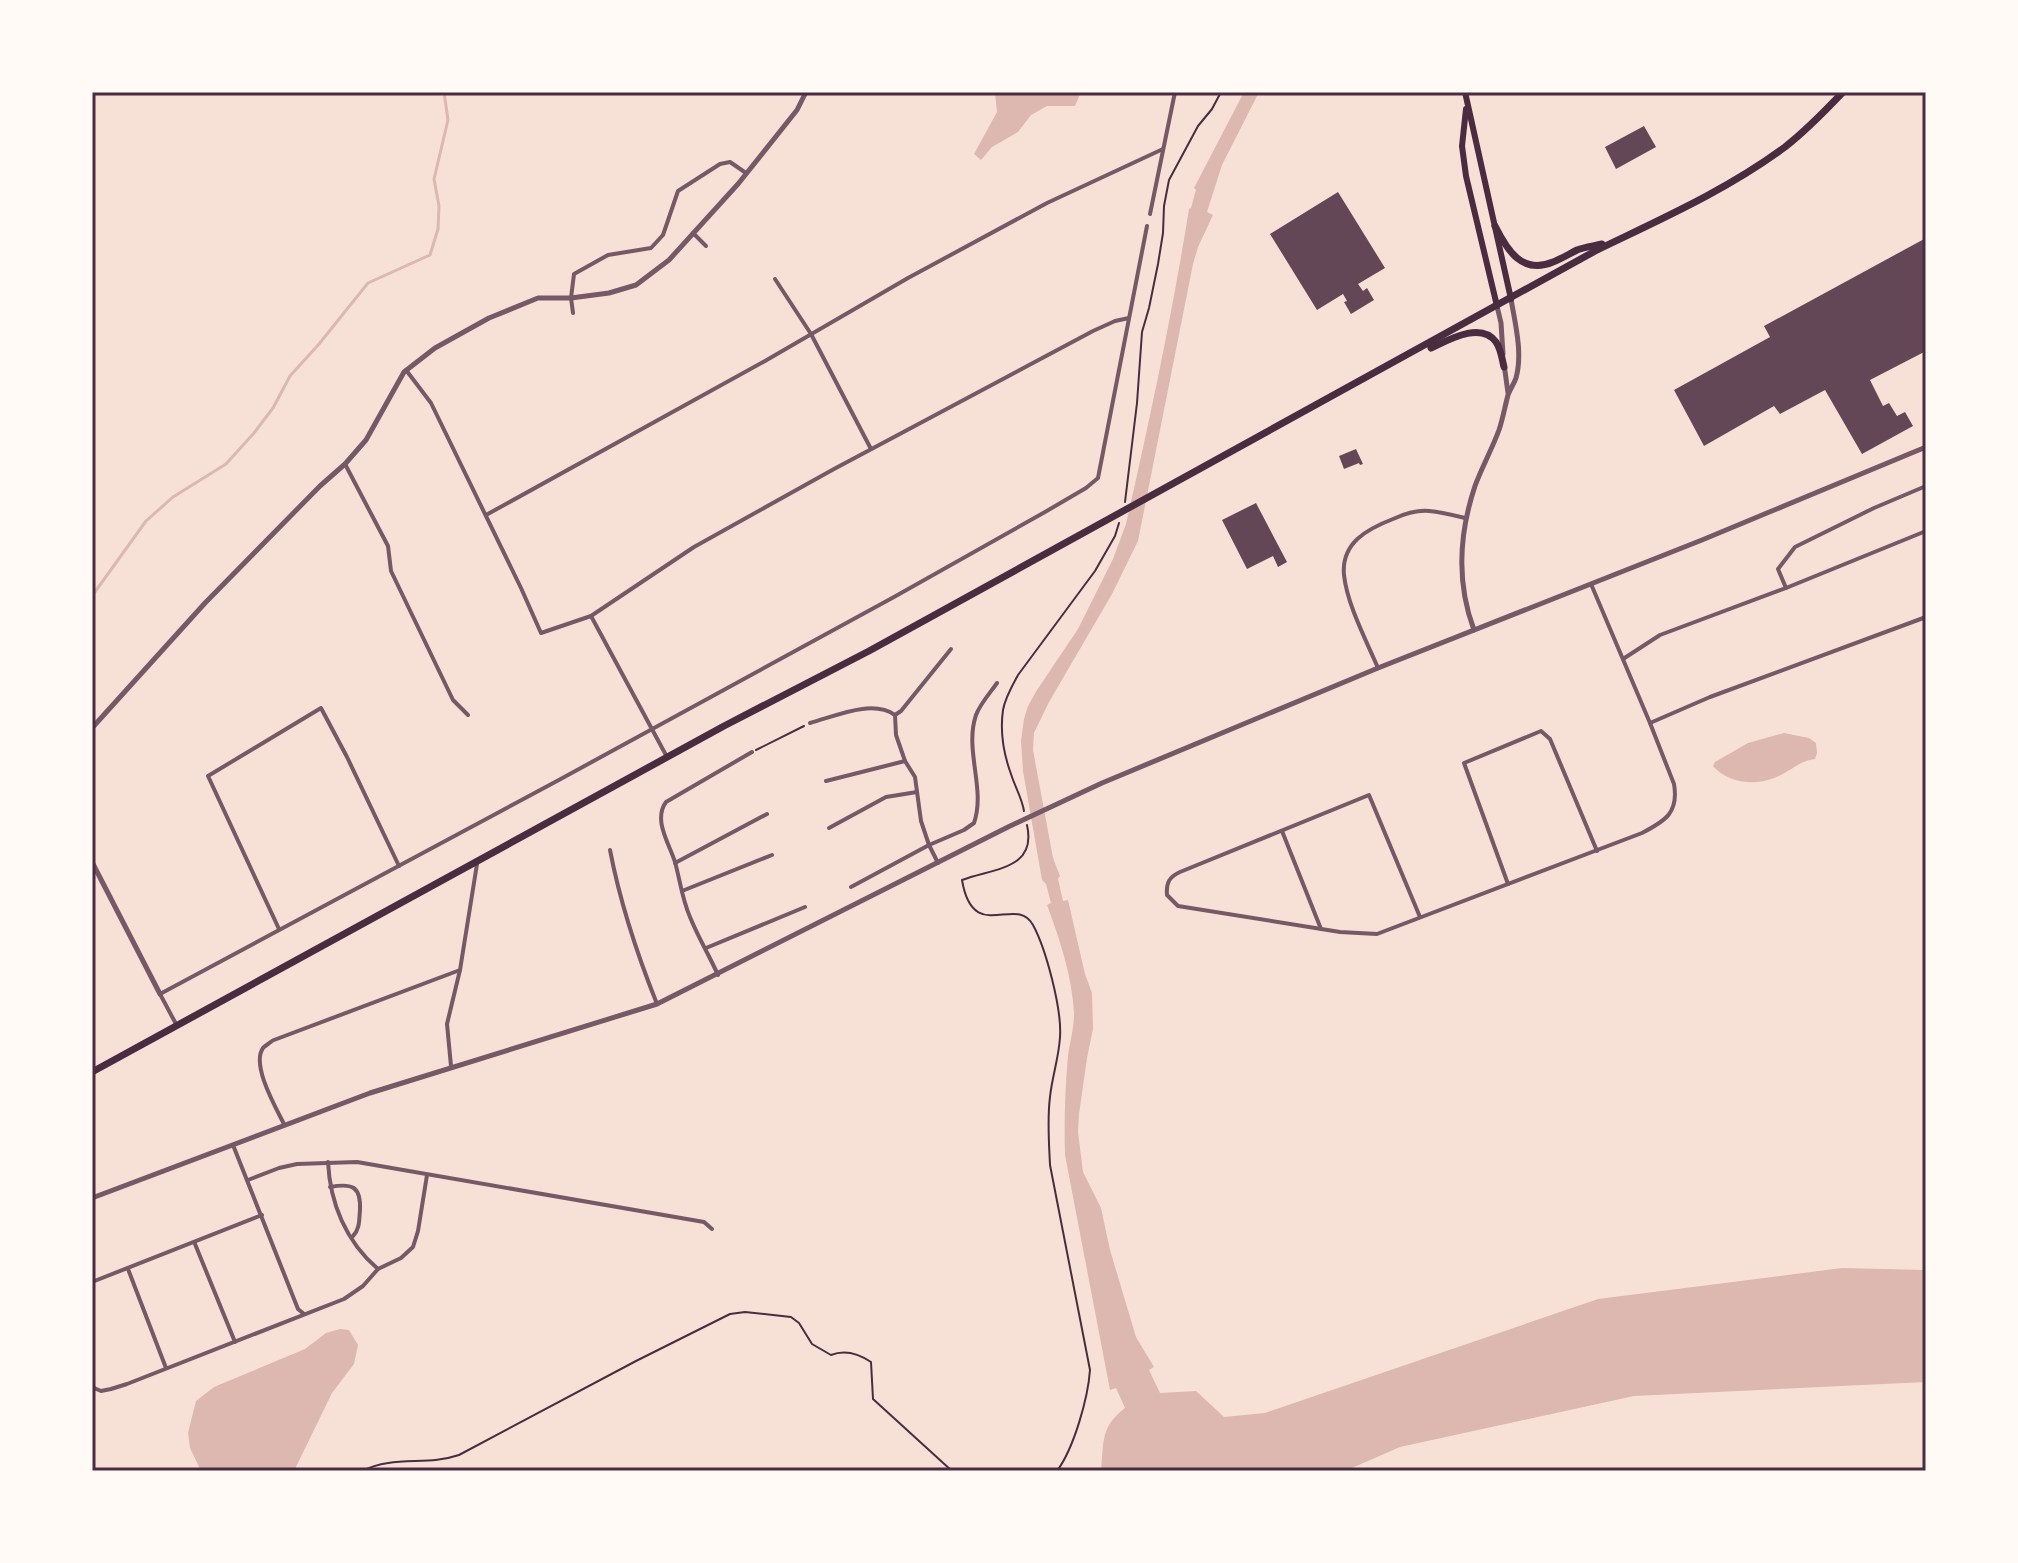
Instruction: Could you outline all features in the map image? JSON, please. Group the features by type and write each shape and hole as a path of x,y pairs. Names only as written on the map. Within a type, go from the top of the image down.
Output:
{"main road":[{"path":"1465,92 1511,299"},
{"path":"92,1072 1497,306 1682,210 1786,146 1843,92"},
{"path":"1466,101 1462,146 1466,176 1497,306"},
{"path":"1495,226 1511,254 1525,263 1551,263 1578,250 1620,240"},
{"path":"1409,355 1476,332 1498,343 1504,367"}],"street":[{"path":"92,728 205,603 345,464 366,440 406,370 435,348 489,318 538,298 609,293 636,285 669,260 746,173 797,110 806,92"},
{"path":"1150,214 1175,92"},
{"path":"486,515 908,278 1047,203 1163,149"},
{"path":"573,313 574,274 608,255 651,248 663,235 678,191 720,164 730,162 746,173"},
{"path":"160,994 651,729 1086,488 1098,478 1147,226"},
{"path":"693,233 706,246"},
{"path":"775,279 811,334 871,449"},
{"path":"1474,630 1466,610 1461,579 1465,518 1516,378 1518,363 1511,299"},
{"path":"1497,306 1508,394"},
{"path":"406,370 431,403 541,633 591,616 694,547 1093,331 1129,318"},
{"path":"92,1198 284,1124 451,1066 657,1004 1064,800 1378,668 1926,447"},
{"path":"345,464 388,546 391,571 453,700 468,715"},
{"path":"1786,588 1778,569 1795,547 1926,486"},
{"path":"1378,668 1344,575 1344,560 1352,544 1365,531 1410,512 1427,510 1465,518"},
{"path":"1623,659 1660,635 1926,531"},
{"path":"1420,917 1369,795 1171,876 1166,886 1167,895 1178,906 1340,932 1377,934 1660,824 1672,810 1676,794 1674,784 1591,584"},
{"path":"591,616 667,757"},
{"path":"1650,723 1710,697 1926,617"},
{"path":"895,715 951,649"},
{"path":"851,887 974,823 979,799 973,734 977,713 997,683"},
{"path":"279,930 208,776 321,708 399,866"},
{"path":"810,723 864,709 888,710 895,715"},
{"path":"895,715 896,735 905,761 915,777 921,821 938,863"},
{"path":"1508,885 1464,763 1541,731 1550,739 1597,851"},
{"path":"718,975 690,917 660,819 660,810 666,802 752,752"},
{"path":"826,781 905,761"},
{"path":"829,828 886,797 917,792"},
{"path":"675,863 767,814"},
{"path":"1282,830 1321,929"},
{"path":"610,850 627,922 657,1004"},
{"path":"682,891 772,855"},
{"path":"451,1066 447,1024 460,970 477,861"},
{"path":"92,862 176,1024"},
{"path":"706,948 805,907"},
{"path":"284,1124 267,1090 262,1072 260,1057 263,1047 274,1040 460,970"},
{"path":"233,1145 298,1309 304,1314"},
{"path":"328,1162 330,1187 340,1219 365,1258 378,1269"},
{"path":"248,1180 297,1164 357,1162 704,1222 712,1229"},
{"path":"92,1384 101,1391 111,1389 344,1299 363,1286 378,1269 401,1258 413,1247 427,1175"},
{"path":"330,1187 348,1185 360,1194 358,1230 352,1237"},
{"path":"92,1282 262,1215"},
{"path":"194,1243 235,1342"},
{"path":"128,1269 166,1368"}],"path":[{"path":"1129,481 1142,332 1158,264 1169,180 1181,154 1221,92"},
{"path":"1025,812 1003,744 1005,702 1018,675 1095,571 1115,536"},
{"path":"752,752 810,723"},
{"path":"1027,824 1029,836 1025,854 1011,866 962,880 973,910 986,916 1022,914 1029,919 1046,961 1058,1009 1060,1038 1050,1097 1048,1132 1050,1165 1090,1370 1089,1386 1072,1440 1065,1460 1057,1471"},
{"path":"362,1471 383,1463 437,1461 459,1455 636,1361 737,1312 791,1317 799,1323 812,1344 857,1354 871,1362 873,1399 952,1471"}],"shaded area":[{"path":"995,92 1081,92 1075,106 1047,106 1031,115 1018,132 992,147 981,160 974,154 997,112"},
{"path":"1244,92 1259,92 1222,165 1207,212 1213,215 1193,264 1138,541 1034,733 1033,750 1053,858 1060,876 1063,901 1068,900 1092,993 1093,1029 1078,1132 1083,1172 1101,1208 1136,1337 1154,1367 1149,1370 1160,1393 1196,1391 1224,1417 1265,1413 1598,1299 1842,1268 1926,1270 1926,1382 1634,1396 1400,1447 1345,1471 1101,1471 1107,1429 1125,1408 1116,1388 1110,1390 1065,1155 1065,1093 1074,1019 1073,999 1065,958 1047,905 1051,903 1042,880 1023,771 1021,741 1028,706 1078,629 1113,559 1126,524 1194,188"},
{"path":"1784,733 1809,738 1816,743 1815,759 1758,782 1734,779 1713,766 1748,743"},
{"path":"349,1330 358,1345 354,1364 332,1393 294,1471 201,1471 190,1448 188,1433 196,1401 214,1387 305,1349 326,1333"}],"building":[{"path":"1644,126 1656,147 1616,169 1605,147"},
{"path":"1338,192 1385,268 1358,284 1363,291 1367,288 1374,300 1351,314 1343,294 1317,310 1270,234"},
{"path":"1926,238 1926,351 1870,380 1883,406 1889,403 1897,416 1905,412 1913,426 1862,454 1825,390 1780,414 1774,406 1704,446 1674,390 1770,337 1764,326"},
{"path":"1356,449 1363,464 1344,469 1339,456"},
{"path":"1256,503 1287,562 1278,567 1273,556 1247,569 1222,520"}],"waterway":[{"path":"92,596 146,521 173,497 226,464 254,433 273,408 290,376 368,283 430,255 438,229 439,206 434,179 448,120 444,92"}]}
